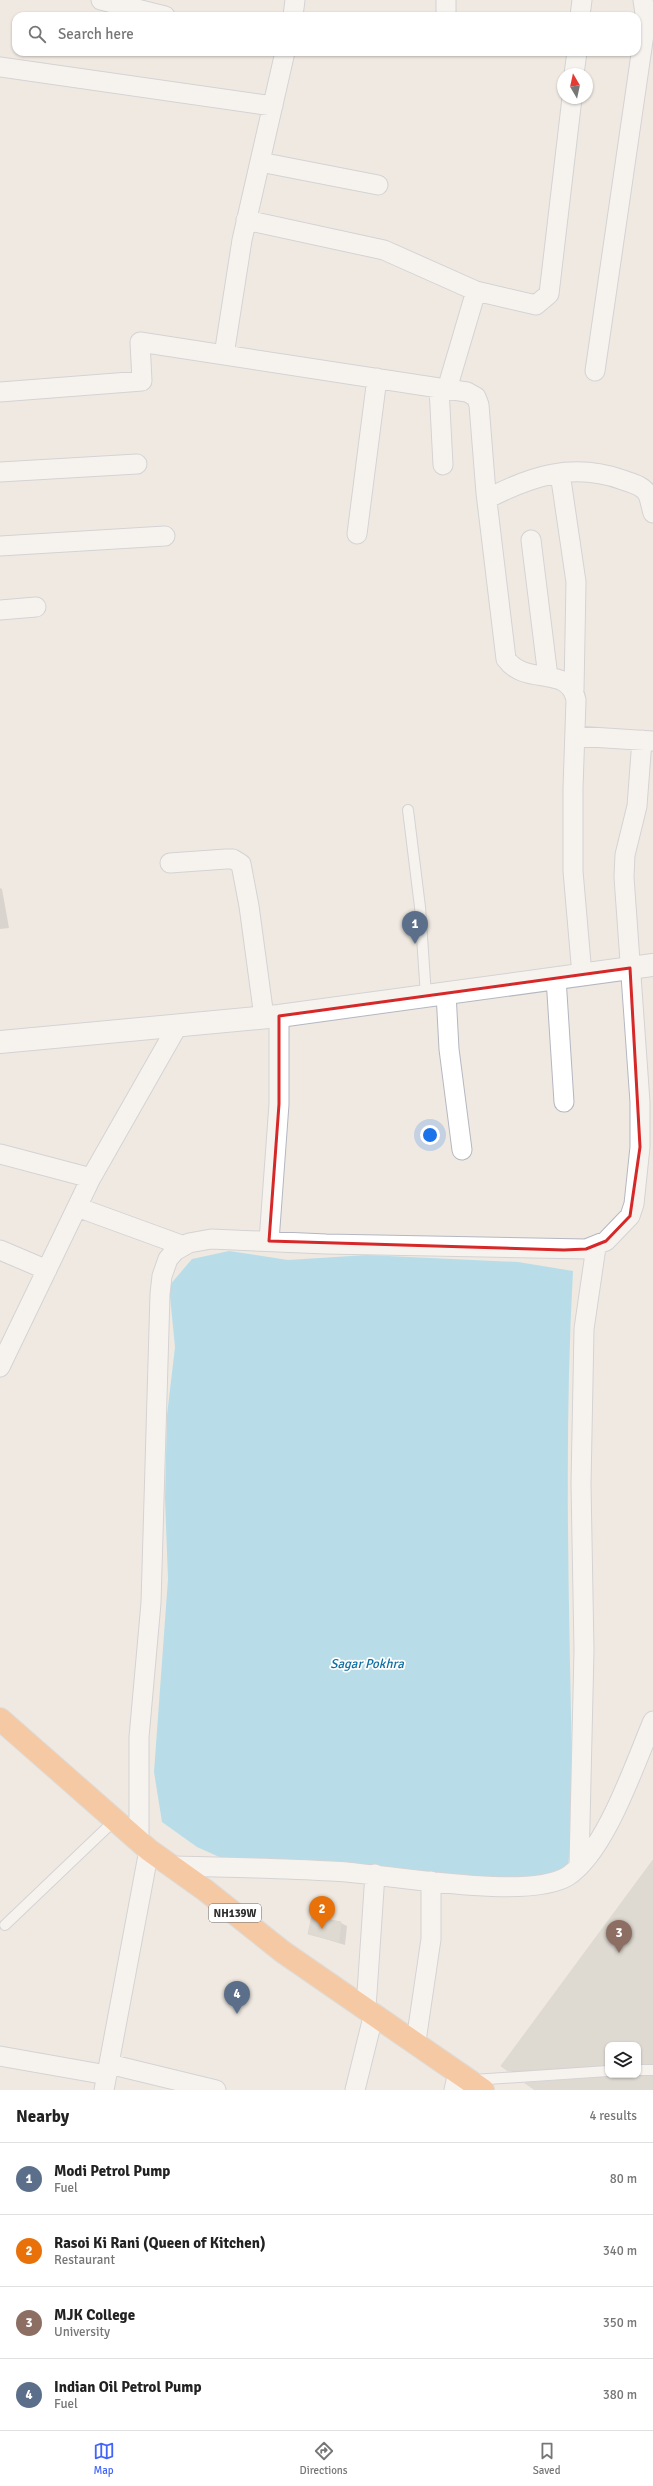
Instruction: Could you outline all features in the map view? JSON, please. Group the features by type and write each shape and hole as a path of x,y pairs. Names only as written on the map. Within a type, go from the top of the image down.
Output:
{"highway":[{"name":"NH139W","path":"0,1719 144,1846 283,1952 416,2041 466,2083"}],"street":[{"path":"102,0 149,12"},
{"path":"294,12 295,0"},
{"path":"580,12 582,0"},
{"path":"641,54 646,20 643,0"},
{"path":"224,355 246,220 284,56"},
{"path":"575,68 576,56"},
{"path":"595,371 641,56"},
{"path":"0,67 273,106"},
{"path":"246,220 384,250 476,291 536,305 549,294 571,104"},
{"path":"260,162 378,185"},
{"path":"443,465 443,388 476,291"},
{"path":"0,392 142,381 140,342 468,392 476,397 479,405 486,491 506,659 512,667 520,672 567,682 574,690"},
{"path":"357,534 377,378"},
{"path":"0,472 137,464"},
{"path":"486,491 560,473 604,474 642,487 648,494 653,513"},
{"path":"560,473 576,582 574,690 576,700 573,871 582,975"},
{"path":"0,546 165,536"},
{"path":"531,540 548,677"},
{"path":"0,610 36,607"},
{"path":"107,2076 144,1846 139,1737 151,1603 160,1294 162,1276 168,1259 184,1246 189,1243 211,1238 564,1250 596,1247 621,1228 630,1216 634,1204 640,1147 640,1102 625,898 626,855 637,806 647,740 575,736"},
{"path":"170,863 233,859 240,864 271,1016 279,1104 269,1241"},
{"path":"0,1042 271,1016 653,965"},
{"path":"556,978 564,1102"},
{"path":"436,994 449,1049 462,1150"},
{"path":"0,1367 91,1178 178,1025"},
{"path":"640,1102 653,1131"},
{"path":"0,1154 91,1178"},
{"path":"77,1207 184,1246"},
{"path":"579,1867 584,1650 581,1484 584,1329 596,1247"},
{"path":"0,1250 47,1270"},
{"path":"171,1866 282,1868 375,1874 468,1886 540,1886 567,1876 579,1867 589,1855 612,1818 653,1721"},
{"path":"355,2090 370,2011 375,1874"},
{"path":"416,2041 430,1939 431,1881"},
{"path":"0,2056 107,2076 216,2090"}],"lane":[{"path":"408,810 420,907 436,994"},
{"path":"5,1925 115,1820"},
{"path":"641,2070 653,2070"},
{"path":"466,2083 605,2071"}],"highlighted area":[{"path":"630,968 640,1147 630,1216 606,1241 586,1249 564,1250 269,1241 279,1104 279,1016"}],"water":[{"name":"Sagar Pokhra","path":"229,1251 288,1260 367,1255 518,1262 573,1271 568,1407 568,1543 573,1816 568,1866 536,1878 474,1881 226,1860 197,1847 162,1822 154,1772 168,1579 165,1498 167,1415 175,1347 169,1286 192,1259"}],"building":[{"path":"653,1860 653,2064 641,2064 641,2042 605,2042 605,2065 508,2071 501,2066"},
{"path":"312,1916 341,1922 339,1942 308,1934"},
{"path":"641,2076 653,2076 653,2090 535,2090 525,2083 605,2077 641,2078"}],"place":[{"name":"Modi Petrol Pump","path":"415,944"},
{"name":"Rasoi Ki Rani (Queen of Kitchen)","path":"322,1929"},
{"name":"MJK College","path":"619,1953"},
{"name":"Indian Oil Petrol Pump","path":"237,2014"}]}
